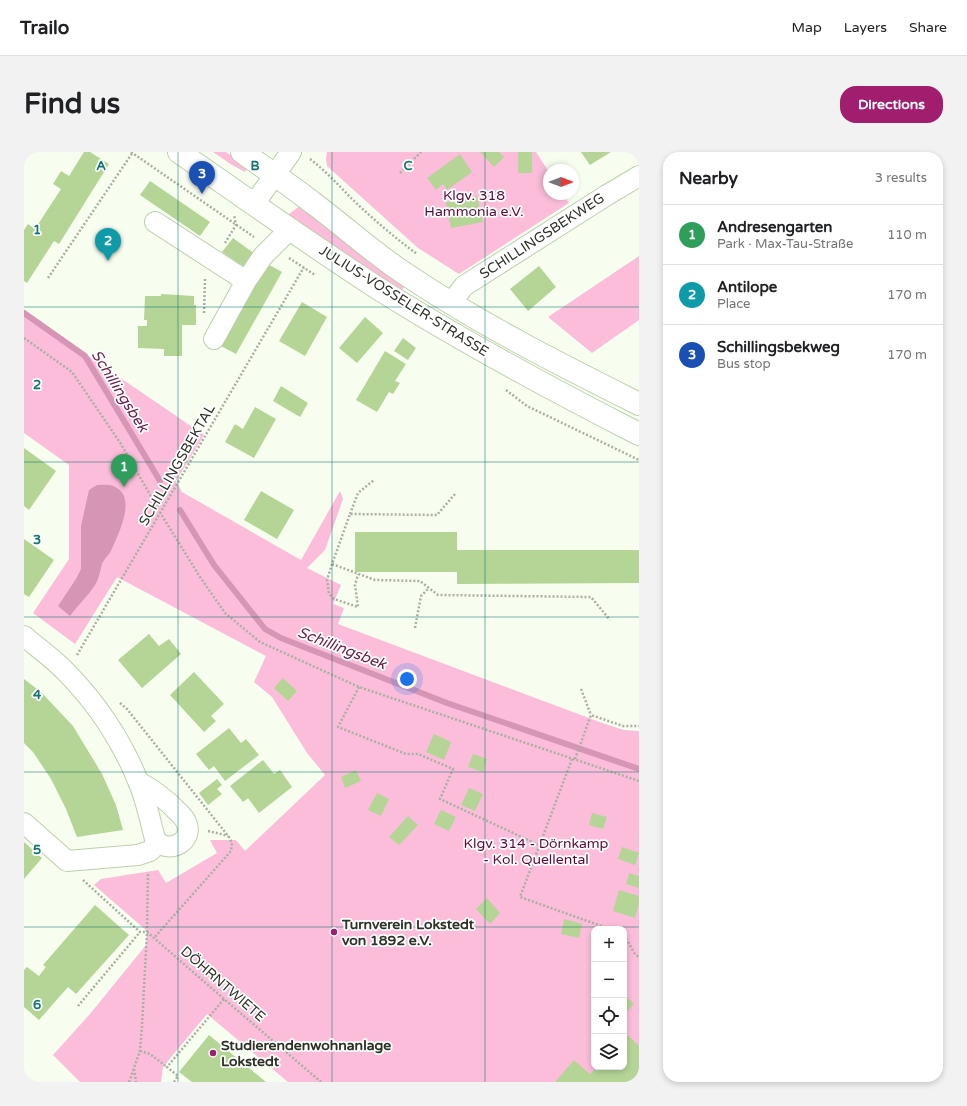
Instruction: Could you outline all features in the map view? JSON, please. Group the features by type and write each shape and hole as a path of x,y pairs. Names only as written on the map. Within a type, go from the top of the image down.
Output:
{"main road":[{"name":"JULIUS-VOSSELER-STRASSE","path":"179,152 380,289 468,342 573,400 639,434"},
{"name":"JULIUS-VOSSELER-STRASSE","path":"242,152 313,203 376,253 404,273 452,303 559,363 639,404"}],"street":[{"path":"254,204 291,152"},
{"name":"SCHILLINGSBEKWEG","path":"452,303 464,286 639,176"},
{"path":"155,222 246,281"},
{"path":"214,339 246,281 263,256 290,229"},
{"path":"24,636 66,671 95,705 114,734 139,782 155,839 160,844 169,847 173,847 183,841 187,835 184,818 165,799 139,782"},
{"path":"24,823 67,861 138,855 150,851 160,844"}],"path":[{"path":"48,278 132,152 236,225"},
{"path":"400,173 421,152"},
{"name":"SCHILLINGSBEKTAL","path":"66,671 74,661 161,514 304,267"},
{"path":"24,338 72,372 121,444 161,514 200,577 225,613 260,642 359,687 639,781"},
{"path":"358,574 355,585 358,607 334,599 329,594 327,580 358,493 374,480"},
{"path":"350,514 437,515 455,494"},
{"path":"332,564 375,580 420,581 438,595 591,597 610,620"},
{"path":"415,628 421,596 428,588"},
{"path":"359,687 338,727 406,754 418,754 452,770 440,799 539,845"},
{"path":"581,689 591,715 520,897 602,926"},
{"path":"591,715 623,726 639,726"},
{"path":"130,1082 140,1051 147,932 148,872 150,862 160,844"},
{"path":"93,889 140,932 147,932"},
{"path":"78,1006 140,932"},
{"name":"DÖHRNTWIETE","path":"147,932 321,1082"},
{"path":"627,940 639,957"},
{"path":"167,1067 224,999"},
{"path":"140,1051 150,1054 178,1076 174,1082"},
{"path":"134,1068 136,1082"}],"green space":[{"path":"213,152 226,152 248,167 245,172"},
{"name":"Klgv. 318 Hammonia e.V.","path":"327,152 536,152 544,164 543,200 567,200 569,203 459,274 418,248 327,166"},
{"path":"301,205 405,285 402,290 296,222 289,214"},
{"path":"639,256 639,320 592,353 548,317"},
{"name":"Klgv. 314 - Dörnkamp - Kol. Quellental","path":"24,312 204,435 176,481 182,492 301,560 340,491 343,499 325,550 307,568 341,585 333,604 344,608 338,624 605,724 624,730 639,731 639,1082 288,1082 207,1014 163,1067 161,1082 80,1082 53,1055 90,1014 146,945 147,931 94,885 101,879 158,870 166,883 217,853 210,840 236,840 245,851 325,775 307,753 272,697 254,682 266,656 117,577 75,644 33,613 69,559 69,465 24,433"}],"shaded area":[{"path":"97,485 111,485 122,492 125,499 124,518 111,551 102,564 96,583 70,616 58,606 81,569 81,526 89,490"}],"building":[{"path":"84,152 90,152 109,164 59,244 54,241 27,283 24,281 24,230 28,224 35,229 61,189 53,184 61,171 69,176"},
{"path":"480,152 499,152 504,157 494,167"},
{"path":"518,152 532,152 532,173 518,173"},
{"path":"581,152 611,152 590,165"},
{"path":"460,154 472,172 447,190 443,184 436,190 427,178"},
{"path":"150,181 210,222 200,236 140,195"},
{"path":"477,196 483,222 451,228 446,202"},
{"path":"233,238 255,254 245,268 222,252"},
{"path":"264,262 282,272 236,354 219,345"},
{"path":"539,266 556,287 528,311 510,289"},
{"path":"161,294 194,296 194,305 196,305 196,325 182,325 182,356 164,356 164,349 138,348 138,326 147,326 147,320 144,320 145,296 161,296"},
{"path":"302,302 327,317 305,356 279,341"},
{"path":"365,317 383,333 357,363 339,348"},
{"path":"403,338 416,348 408,360 394,351"},
{"path":"385,351 406,364 395,381 400,383 393,394 389,392 377,412 356,400"},
{"path":"281,386 308,403 300,417 273,401"},
{"path":"255,407 276,419 254,458 225,442 235,424 243,429"},
{"path":"24,448 56,471 29,510 24,506"},
{"path":"261,491 294,510 277,539 244,520"},
{"path":"355,532 457,532 457,550 639,550 639,583 457,584 457,572 355,572"},
{"path":"24,539 54,560 29,597 24,594"},
{"path":"149,634 159,646 169,639 181,654 142,688 118,660"},
{"path":"194,672 224,704 211,716 216,721 204,732 170,695"},
{"path":"283,678 297,691 288,701 274,688"},
{"path":"24,679 41,692 73,726 102,774 116,805 123,830 77,837 66,809 51,779 33,752 24,743"},
{"path":"229,728 241,743 246,739 259,755 225,781 214,766 209,770 196,754"},
{"path":"434,734 451,742 444,760 426,752"},
{"path":"473,754 487,759 483,772 468,767"},
{"path":"263,760 274,774 280,770 292,787 259,813 248,798 243,802 230,786"},
{"path":"356,770 361,781 345,788 341,777"},
{"path":"217,779 222,785 217,789 222,794 208,805 199,793"},
{"path":"469,788 483,794 475,811 461,805"},
{"path":"377,793 389,799 381,816 368,810"},
{"path":"441,810 456,817 449,831 434,824"},
{"path":"592,813 607,817 603,829 589,825"},
{"path":"408,816 418,825 399,845 389,837"},
{"path":"24,842 42,858 24,879"},
{"path":"622,847 639,853 635,865 618,859"},
{"path":"629,873 639,876 639,888 626,884"},
{"path":"619,890 639,896 639,904 635,918 613,911"},
{"path":"487,898 500,913 490,924 476,909"},
{"path":"95,905 129,935 76,994 68,987 39,1020 24,1007 24,970 27,967 39,976 46,967 43,965"},
{"path":"564,919 582,924 579,938 561,934"},
{"path":"627,997 634,1004 627,1012"},
{"name":"Studierendenwohnanlage Lokstedt","path":"209,1035 266,1082 192,1082 179,1072"},
{"path":"627,1035 639,1046 638,1082 555,1082 574,1060 590,1074 594,1070 627,1070"}],"waterway":[{"name":"Schillingsbek","path":"24,313 85,356 160,481"},
{"name":"Schillingsbek","path":"180,510 214,565 265,629 281,638 447,703 639,769"}],"place":[{"name":"Schillingsbekweg","path":"202,194"},
{"name":"Antilope","path":"108,261"},
{"name":"Andresengarten","path":"124,487"},
{"name":"Turnverein Lokstedt von 1892 e.V.","path":"334,932"},
{"name":"Studierendenwohnanlage Lokstedt","path":"213,1053"}]}
